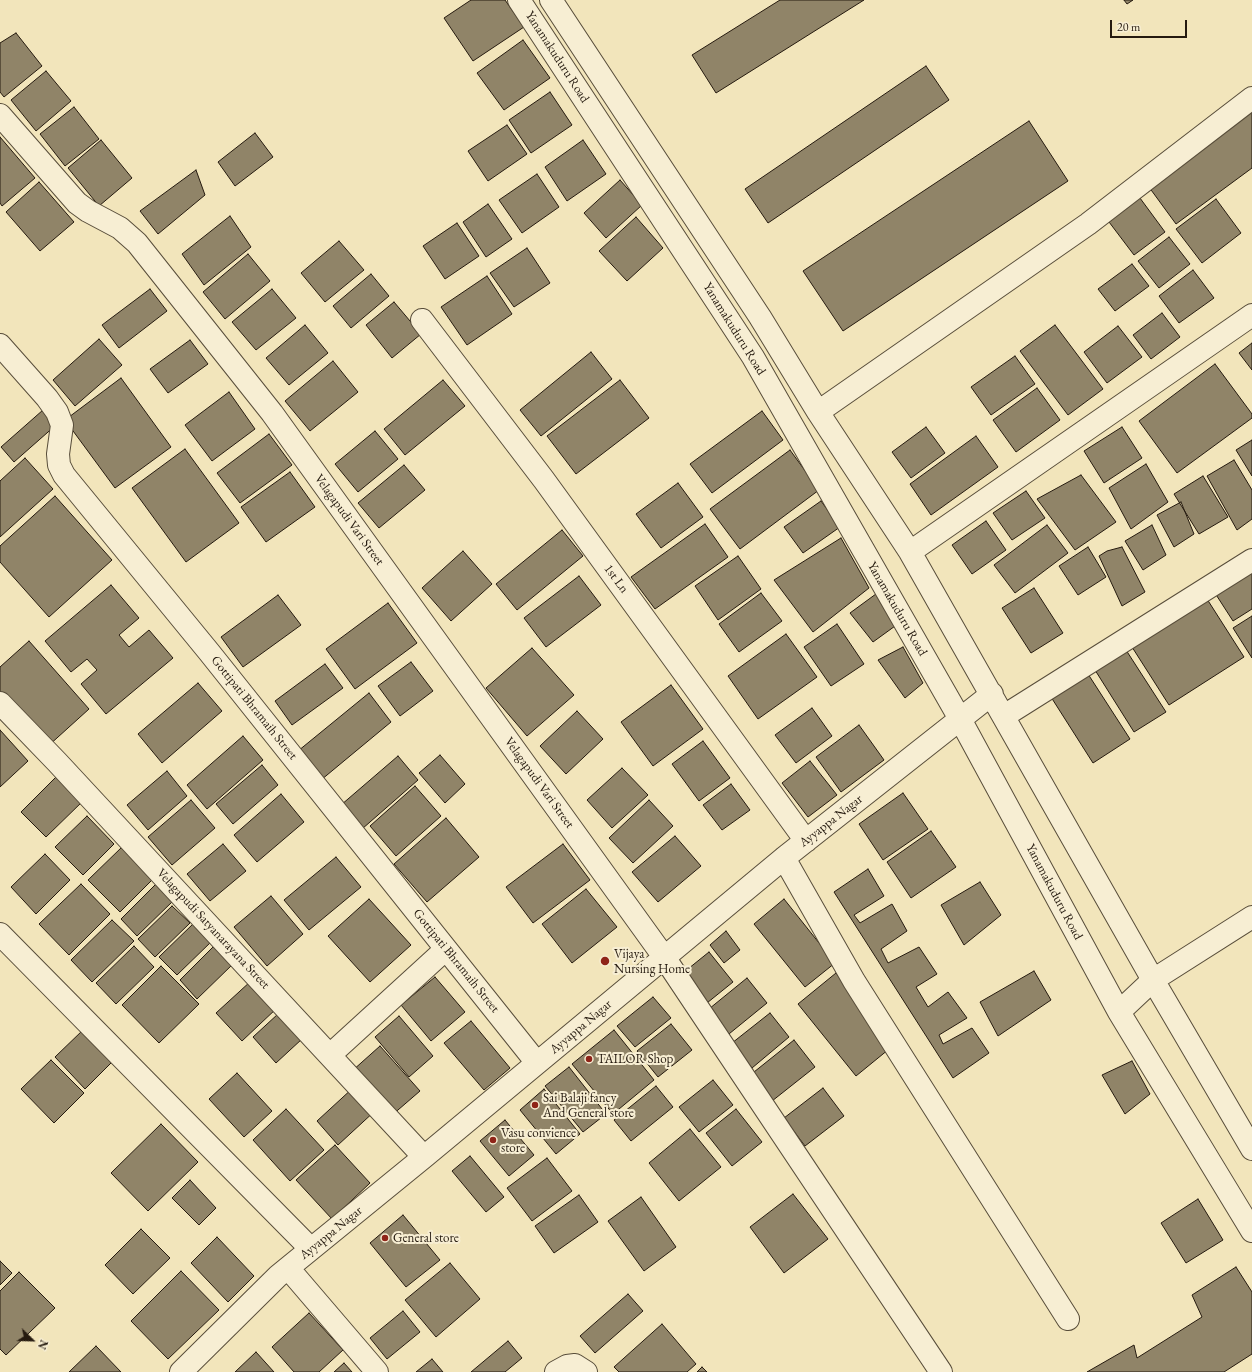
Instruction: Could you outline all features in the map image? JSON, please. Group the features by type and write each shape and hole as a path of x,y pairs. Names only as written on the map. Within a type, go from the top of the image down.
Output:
{"street":[{"name":"Yanamakuduru Road","path":"520,0 753,357 960,719 1119,1012 1252,1231"},
{"name":"Yanamakuduru Road","path":"551,0 760,317 818,412 910,552 1153,980 1252,1149"},
{"path":"818,412 1088,224 1252,98"},
{"name":"Velagapudi Vari Street","path":"0,115 77,203 88,211 120,228 138,243 268,407 664,957 941,1372"},
{"path":"910,552 1252,315"},
{"name":"1st Ln","path":"422,320 544,480 806,841"},
{"name":"Gottipati Bhramaih Street","path":"0,345 47,398 57,412 62,425 58,454 59,465 64,476 209,652 537,1063"},
{"path":"1004,716 1252,560"},
{"name":"Ayyappa Nagar","path":"181,1372 278,1276 424,1157 784,858 992,694"},
{"name":"Velagapudi Satyanarayana Street","path":"0,703 57,762 424,1157"},
{"path":"784,858 854,981 1068,1319"},
{"path":"1119,1012 1153,980 1252,917"},
{"path":"0,934 311,1250"},
{"path":"330,1055 446,950"},
{"path":"288,1268 377,1372"},
{"path":"556,1372 566,1366 575,1365 586,1372"}],"building":[{"path":"471,0 505,0 524,27 473,61 444,18"},
{"path":"780,0 864,0 716,93 692,55"},
{"path":"1124,0 1133,0 1127,4"},
{"path":"16,33 42,66 4,97 0,92 0,43"},
{"path":"523,40 550,78 504,110 477,73"},
{"path":"926,66 949,100 768,223 745,189"},
{"path":"46,71 71,101 36,131 11,100"},
{"path":"550,92 572,125 531,153 509,120"},
{"path":"1252,104 1252,168 1176,224 1146,183"},
{"path":"74,107 99,139 65,166 40,134"},
{"path":"1029,121 1068,181 843,331 803,271"},
{"path":"507,125 527,154 488,181 468,151"},
{"path":"255,133 273,157 235,186 218,162"},
{"path":"0,137 35,178 2,206 0,203"},
{"path":"101,140 132,178 99,206 68,168"},
{"path":"583,140 606,174 567,201 545,167"},
{"path":"196,170 205,195 158,234 140,211"},
{"path":"537,174 559,207 522,233 499,200"},
{"path":"620,180 642,205 606,238 584,213"},
{"path":"39,182 74,222 40,251 6,212"},
{"path":"1137,194 1165,232 1134,255 1106,218"},
{"path":"1216,199 1241,233 1202,263 1176,229"},
{"path":"488,204 512,239 486,257 463,222"},
{"path":"230,216 251,247 204,285 182,254"},
{"path":"636,217 663,248 627,281 599,251"},
{"path":"457,223 479,256 445,279 423,246"},
{"path":"1169,237 1190,264 1159,288 1138,261"},
{"path":"339,241 364,270 325,302 301,273"},
{"path":"527,248 550,283 514,307 490,273"},
{"path":"248,254 270,281 225,319 203,292"},
{"path":"1132,264 1149,286 1115,311 1098,289"},
{"path":"1193,270 1214,298 1179,323 1159,296"},
{"path":"371,274 389,296 351,328 333,306"},
{"path":"487,276 512,314 467,345 441,307"},
{"path":"150,289 167,311 119,348 102,325"},
{"path":"272,289 296,318 256,350 232,322"},
{"path":"394,302 421,334 392,358 366,325"},
{"path":"1162,313 1180,337 1151,359 1133,335"},
{"path":"305,325 328,353 289,385 266,358"},
{"path":"1055,325 1103,389 1068,415 1020,351"},
{"path":"1118,326 1142,357 1107,383 1084,352"},
{"path":"99,339 122,365 75,406 53,380"},
{"path":"190,340 208,364 168,393 150,369"},
{"path":"1252,343 1252,370 1239,353"},
{"path":"591,352 612,379 541,436 520,410"},
{"path":"1015,356 1035,384 991,415 971,387"},
{"path":"333,361 358,392 310,431 285,401"},
{"path":"1215,364 1252,414 1252,418 1177,473 1139,421"},
{"path":"121,378 171,447 115,488 65,420"},
{"path":"443,380 465,406 405,455 384,429"},
{"path":"620,380 649,418 576,474 547,436"},
{"path":"1037,388 1060,420 1016,452 993,420"},
{"path":"229,392 255,429 212,461 185,425"},
{"path":"43,410 56,425 14,462 1,447"},
{"path":"762,411 783,440 712,493 690,464"},
{"path":"926,427 945,453 911,478 892,452"},
{"path":"1122,427 1142,458 1104,483 1084,451"},
{"path":"375,431 398,459 358,492 335,464"},
{"path":"269,434 292,465 240,503 217,473"},
{"path":"976,436 998,467 931,515 910,484"},
{"path":"1252,440 1252,476 1236,450"},
{"path":"185,449 239,523 186,562 132,488"},
{"path":"790,450 819,490 740,549 710,509"},
{"path":"25,458 53,489 0,537 0,481"},
{"path":"1234,460 1252,490 1252,519 1237,530 1207,476"},
{"path":"1146,464 1168,502 1131,529 1109,488"},
{"path":"404,465 425,490 379,528 358,503"},
{"path":"290,472 315,507 266,542 241,507"},
{"path":"1081,475 1116,522 1075,550 1037,499"},
{"path":"1203,476 1228,517 1199,534 1174,494"},
{"path":"678,483 703,517 661,548 636,514"},
{"path":"1026,491 1045,518 1012,540 993,513"},
{"path":"55,496 112,560 49,617 0,562 0,546"},
{"path":"821,501 840,527 803,553 784,527"},
{"path":"1181,502 1194,534 1174,547 1157,515"},
{"path":"986,521 1006,550 972,574 952,545"},
{"path":"705,524 728,557 655,609 631,577"},
{"path":"1047,525 1068,553 1015,593 994,565"},
{"path":"1152,525 1166,555 1143,570 1125,541"},
{"path":"562,530 583,556 517,610 496,584"},
{"path":"841,538 869,588 813,632 774,580"},
{"path":"1088,547 1106,577 1078,595 1059,566"},
{"path":"1122,547 1145,592 1122,606 1099,556 1107,551"},
{"path":"463,551 492,584 451,621 422,588"},
{"path":"738,556 761,589 718,620 695,586"},
{"path":"1252,565 1252,609 1233,621 1213,590"},
{"path":"579,576 601,605 546,647 524,618"},
{"path":"111,585 139,618 119,635 129,647 149,630 173,658 106,714 81,684 97,670 87,659 71,672 45,641"},
{"path":"1034,588 1063,633 1031,653 1002,608"},
{"path":"880,591 902,621 873,642 850,613"},
{"path":"761,593 782,621 739,652 719,624"},
{"path":"278,595 301,625 243,667 221,637"},
{"path":"1207,599 1244,657 1169,705 1132,647"},
{"path":"388,603 417,643 355,689 326,649"},
{"path":"1252,616 1252,658 1233,628"},
{"path":"837,624 864,664 831,686 804,647"},
{"path":"786,634 817,677 758,719 728,676"},
{"path":"29,641 89,709 47,747 0,694 0,667"},
{"path":"903,647 923,683 905,698 878,660"},
{"path":"532,648 574,695 527,736 486,688"},
{"path":"1126,650 1166,712 1134,732 1095,670"},
{"path":"411,662 433,691 400,716 378,686"},
{"path":"325,664 343,688 292,725 275,701"},
{"path":"1088,674 1130,739 1093,763 1051,697"},
{"path":"198,683 222,711 162,763 138,734"},
{"path":"671,685 703,729 653,766 621,722"},
{"path":"369,693 391,722 321,780 298,751"},
{"path":"812,708 832,736 796,763 775,735"},
{"path":"577,711 603,739 566,774 540,746"},
{"path":"859,725 884,760 841,792 816,757"},
{"path":"0,730 28,761 0,787"},
{"path":"243,736 263,760 207,809 187,785"},
{"path":"703,741 730,778 699,801 672,764"},
{"path":"440,755 465,784 445,803 419,773"},
{"path":"398,756 418,780 362,829 341,805"},
{"path":"810,761 837,795 808,817 782,783"},
{"path":"262,765 278,785 233,824 216,804"},
{"path":"622,768 648,795 612,828 587,800"},
{"path":"167,771 187,796 148,830 127,805"},
{"path":"59,774 84,800 46,837 21,812"},
{"path":"731,784 750,810 722,830 703,805"},
{"path":"415,786 441,816 396,856 370,826"},
{"path":"903,793 928,829 883,860 859,824"},
{"path":"281,794 304,822 257,862 234,835"},
{"path":"191,800 215,828 172,865 148,837"},
{"path":"649,800 673,826 633,863 609,838"},
{"path":"87,816 114,844 83,875 55,847"},
{"path":"446,818 479,857 427,902 394,864"},
{"path":"931,831 956,867 911,898 887,862"},
{"path":"675,836 701,866 658,902 632,872"},
{"path":"223,844 246,871 210,901 187,874"},
{"path":"563,844 590,880 533,923 506,887"},
{"path":"122,847 153,879 120,912 88,880"},
{"path":"45,854 70,880 36,914 11,887"},
{"path":"336,857 361,887 309,930 284,900"},
{"path":"868,869 884,896 854,915 860,923 892,904 907,931 881,949 888,963 919,947 937,974 916,987 928,1007 948,992 967,1018 939,1035 943,1044 972,1028 989,1053 953,1078 834,892"},
{"path":"980,882 1001,915 964,945 941,905"},
{"path":"81,884 110,914 69,955 39,924"},
{"path":"156,884 173,901 137,936 121,919"},
{"path":"586,889 617,927 572,963 542,924"},
{"path":"271,896 303,934 267,966 234,927"},
{"path":"369,899 411,945 370,982 328,936"},
{"path":"784,899 835,963 805,987 754,924"},
{"path":"172,906 190,923 155,957 138,939"},
{"path":"112,920 134,941 92,982 71,960"},
{"path":"194,923 212,941 177,975 159,957"},
{"path":"726,931 740,950 724,963 710,945"},
{"path":"215,945 233,964 197,999 180,980"},
{"path":"134,946 154,967 116,1004 96,983"},
{"path":"709,952 733,982 702,1007 678,977"},
{"path":"161,966 199,1004 159,1043 122,1005"},
{"path":"1034,971 1051,1000 998,1036 980,1002"},
{"path":"836,973 894,1045 856,1076 798,1004"},
{"path":"435,977 465,1012 431,1041 401,1005"},
{"path":"747,978 767,1003 724,1038 704,1013"},
{"path":"251,981 277,1008 242,1041 216,1013"},
{"path":"653,997 671,1018 635,1047 617,1026"},
{"path":"770,1013 789,1037 752,1068 732,1043"},
{"path":"278,1014 302,1039 276,1063 253,1037"},
{"path":"399,1016 433,1056 409,1077 375,1037"},
{"path":"471,1021 510,1068 484,1090 444,1043"},
{"path":"671,1024 692,1050 658,1077 637,1051"},
{"path":"83,1030 113,1061 85,1089 55,1057"},
{"path":"614,1030 654,1080 613,1114 572,1064"},
{"path":"794,1040 815,1067 767,1105 749,1076"},
{"path":"380,1046 420,1091 391,1116 352,1071"},
{"path":"51,1060 84,1093 54,1123 21,1089"},
{"path":"1132,1061 1150,1094 1125,1114 1102,1075"},
{"path":"569,1067 606,1114 583,1132 545,1086"},
{"path":"237,1073 272,1111 244,1137 209,1099"},
{"path":"713,1080 733,1105 699,1132 679,1107"},
{"path":"656,1086 673,1107 631,1141 614,1120"},
{"path":"354,1087 376,1110 338,1145 317,1121"},
{"path":"823,1088 844,1116 805,1146 784,1118"},
{"path":"544,1089 580,1134 556,1154 520,1110"},
{"path":"286,1109 324,1150 290,1181 253,1140"},
{"path":"736,1109 762,1142 732,1166 706,1133"},
{"path":"505,1120 534,1155 509,1176 480,1141"},
{"path":"161,1124 198,1162 148,1211 111,1173"},
{"path":"690,1129 721,1167 679,1201 649,1163"},
{"path":"335,1145 370,1183 332,1219 296,1180"},
{"path":"470,1156 504,1197 486,1212 452,1171"},
{"path":"547,1158 572,1191 532,1221 507,1188"},
{"path":"190,1180 216,1208 199,1225 172,1198"},
{"path":"793,1194 828,1239 784,1273 750,1227"},
{"path":"579,1195 598,1222 554,1253 535,1226"},
{"path":"641,1197 676,1247 644,1271 608,1221"},
{"path":"1198,1199 1223,1240 1186,1263 1161,1223"},
{"path":"403,1215 440,1260 406,1287 370,1243"},
{"path":"141,1229 170,1258 133,1294 105,1265"},
{"path":"217,1237 254,1276 228,1302 191,1263"},
{"path":"0,1261 12,1273 0,1285"},
{"path":"450,1263 480,1299 436,1337 405,1300"},
{"path":"1236,1267 1252,1292 1252,1354 1224,1372 1087,1372 1134,1345 1137,1358 1202,1317 1192,1295"},
{"path":"181,1271 219,1310 168,1359 131,1321"},
{"path":"19,1272 55,1308 6,1355 0,1349 0,1291"},
{"path":"628,1294 643,1311 595,1353 580,1336"},
{"path":"403,1311 420,1332 387,1359 370,1338"},
{"path":"309,1313 343,1350 319,1372 294,1372 272,1347"},
{"path":"662,1324 696,1364 687,1372 619,1372 614,1367"},
{"path":"508,1341 522,1358 505,1372 471,1372"},
{"path":"96,1346 121,1372 69,1372"},
{"path":"256,1352 274,1372 235,1372"},
{"path":"432,1359 443,1372 416,1372"},
{"path":"344,1363 352,1372 334,1372"},
{"path":"702,1367 707,1372 697,1372"}],"place":[{"name":"Vijaya Nursing Home","path":"605,961"},
{"name":"TAILOR Shop","path":"589,1059"},
{"name":"Sai Balaji fancy And General store","path":"535,1105"},
{"name":"Vasu convience store","path":"493,1140"},
{"name":"General store","path":"385,1238"}]}
